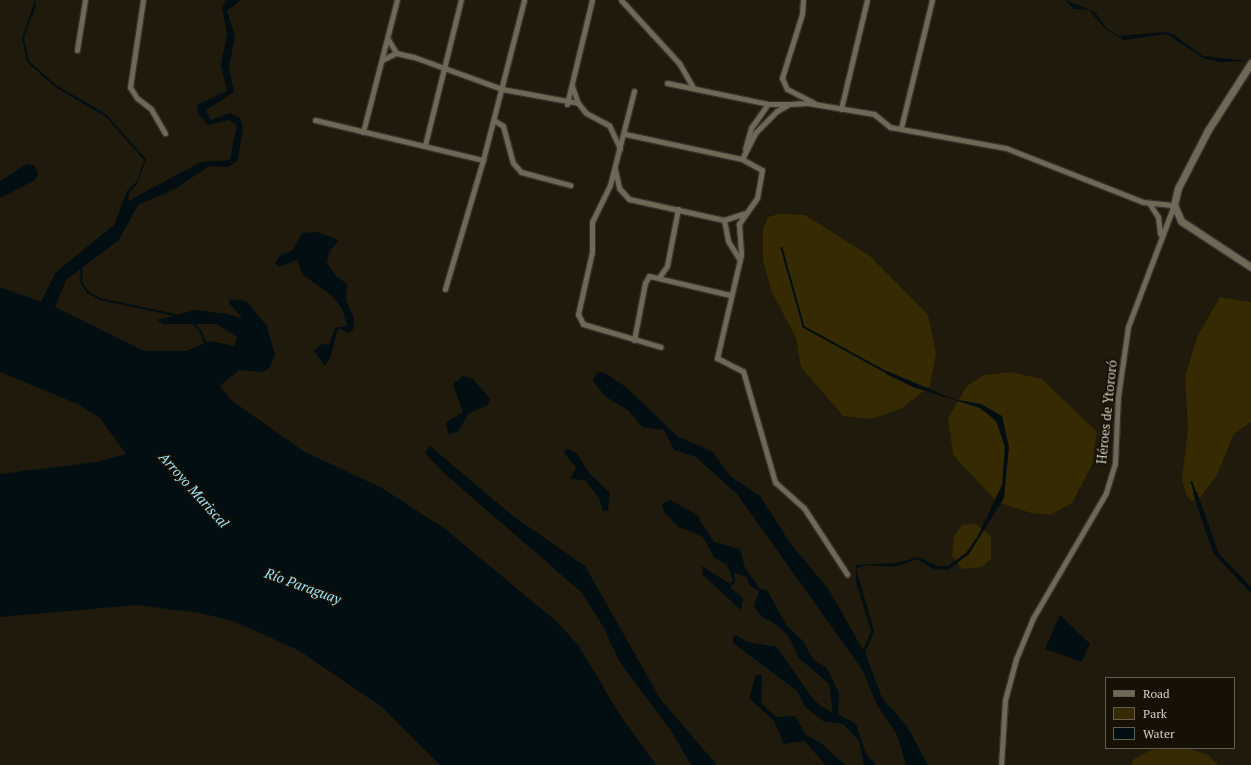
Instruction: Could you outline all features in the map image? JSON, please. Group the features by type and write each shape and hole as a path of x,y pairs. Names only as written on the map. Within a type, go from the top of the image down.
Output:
{"main road":[{"name":"Héroes de Ytororó","path":"1174,205 1178,188 1208,130 1250,65"},
{"path":"1174,205 1181,221 1251,267"}],"street":[{"path":"77,50 85,0"},
{"path":"143,0 130,87 136,98 151,109 165,133"},
{"path":"363,132 397,0"},
{"path":"425,145 461,0"},
{"path":"445,289 494,120 524,0"},
{"path":"567,104 592,0"},
{"path":"621,0 679,63 693,87"},
{"path":"803,0 802,14 782,78 787,89 816,104"},
{"path":"841,109 867,0"},
{"path":"901,128 932,0"},
{"path":"387,37 396,53"},
{"path":"382,60 396,53 444,67 502,88 549,96 567,104 578,104"},
{"path":"668,83 693,87 705,93 768,104 816,104 874,114 890,127 1006,148 1149,203 1174,205"},
{"path":"572,85 578,104 586,113 609,125 620,149"},
{"path":"634,91 625,134 610,185 592,222 592,252 578,314 583,324 661,347"},
{"path":"742,159 751,128 768,104"},
{"path":"742,159 756,132 789,104"},
{"path":"315,120 483,160"},
{"path":"494,120 502,126 513,163 521,172 570,185"},
{"path":"625,134 742,159 758,167 763,174 757,198 739,224 740,260 730,295 717,358 743,371 775,482 804,508 847,574"},
{"path":"615,164 623,194 724,220 747,212"},
{"path":"1149,203 1158,216 1160,235"},
{"name":"Héroes de Ytororó","path":"1001,765 1005,700 1016,659 1033,618 1106,494 1115,463 1118,396 1128,327 1160,235 1174,205"},
{"path":"660,276 667,266 678,209"},
{"path":"724,220 728,241 740,260"},
{"path":"634,340 646,279 660,276 730,295"}],"green space":[{"path":"779,214 805,215 870,256 928,315 936,353 930,386 902,408 872,419 843,416 801,367 796,338 771,290 763,260 763,228 768,217"},
{"path":"1220,297 1251,302 1251,422 1234,434 1216,477 1200,497 1192,501 1186,495 1182,479 1188,429 1185,376 1198,335"},
{"path":"1011,372 1042,379 1097,432 1092,465 1072,503 1050,515 1031,513 997,502 953,455 948,418 967,386 984,375"},
{"path":"976,524 991,536 991,559 982,567 962,569 952,556 954,536 962,525"},
{"path":"1191,749 1208,755 1218,765 1131,765 1134,759 1151,750"}],"water":[{"name":"Río Paraguay","path":"35,0 36,6 24,37 29,61 56,85 106,114 146,159 137,184 130,191 128,201 201,162 230,160 237,125 229,120 208,125 199,115 197,105 227,91 221,65 227,33 222,8 226,0 241,0 227,11 235,35 229,68 234,92 206,110 211,120 230,113 240,118 243,127 238,160 228,167 209,166 175,189 138,205 119,240 66,280 55,307 144,351 186,351 210,341 234,346 237,337 217,324 163,324 157,320 195,310 227,314 243,319 229,303 230,299 246,301 267,326 275,355 269,368 263,372 239,370 220,386 231,400 303,451 382,488 445,529 556,621 579,646 618,712 656,765 440,765 382,707 298,650 233,621 200,613 136,605 0,617 0,474 97,462 126,454 100,418 80,405 0,372 0,287 41,302 56,272 114,225 127,191 137,181 144,160 106,117 55,87 27,62 22,38"},
{"path":"1065,0 1095,12 1106,28 1119,36 1166,32 1173,34 1203,56 1248,61 1220,62 1203,58 1167,34 1124,40 1105,29 1089,10 1074,9"},
{"path":"27,164 34,165 38,173 35,180 0,198 0,181"},
{"path":"317,232 339,240 329,252 327,263 336,276 347,284 346,300 354,318 353,330 348,333 340,328 337,332 330,359 325,366 314,351 321,344 329,345 335,328 347,326 343,310 332,296 303,275 297,260 279,267 275,263 280,256 293,250 302,233"},
{"path":"887,371 953,399 981,404 1002,416 1009,447 1004,498 969,554 948,570 934,569 917,559 895,567 867,565 856,569 856,565 897,563 918,557 937,566 948,566 966,553 978,536 1002,485 1005,447 996,421 980,408 913,387 886,374"},
{"path":"597,372 605,373 626,387 677,436 713,452 730,476 760,496 790,543 829,590 863,650 871,631 856,582 856,569 874,631 865,653 882,698 907,726 928,765 906,765 897,735 877,705 863,671 737,494 696,457 674,450 664,430 642,427 629,411 606,397 593,381"},
{"path":"463,376 473,379 490,399 487,406 469,413 458,432 448,434 446,423 463,412 453,384"},
{"path":"430,446 513,516 585,566 661,700 717,765 691,765 670,729 619,661 604,628 581,592 444,473 425,453"},
{"path":"568,449 577,454 589,473 610,493 608,511 603,511 599,498 585,480 570,479 576,467 565,454 564,450"},
{"path":"1197,492 1219,554 1251,587 1251,593 1213,553 1193,493"},
{"path":"670,500 696,514 714,542 740,549 745,568 760,589 767,590 787,626 803,641 813,659 827,668 839,693 838,714 856,724 866,754 876,765 864,765 859,741 843,724 823,721 805,707 797,691 733,643 733,636 736,635 747,642 777,647 810,695 819,705 833,713 829,684 799,658 789,637 777,625 761,616 754,606 759,591 750,586 746,577 734,573 735,582 730,587 743,598 741,610 703,575 702,566 730,584 733,580 727,565 714,557 703,537 677,526 664,512 662,504"},
{"path":"1060,615 1090,644 1082,662 1045,649"},
{"path":"756,675 762,675 761,702 768,710 777,717 795,716 806,735 821,743 845,765 825,765 805,741 784,744 774,721 749,698"}],"waterway":[{"path":"782,248 804,327 888,373"},
{"name":"Arroyo Mariscal","path":"82,266 82,283 88,292 100,299 176,315"},
{"name":"Arroyo Mariscal","path":"191,321 201,331 206,344"},
{"path":"1192,482 1196,494"}]}
